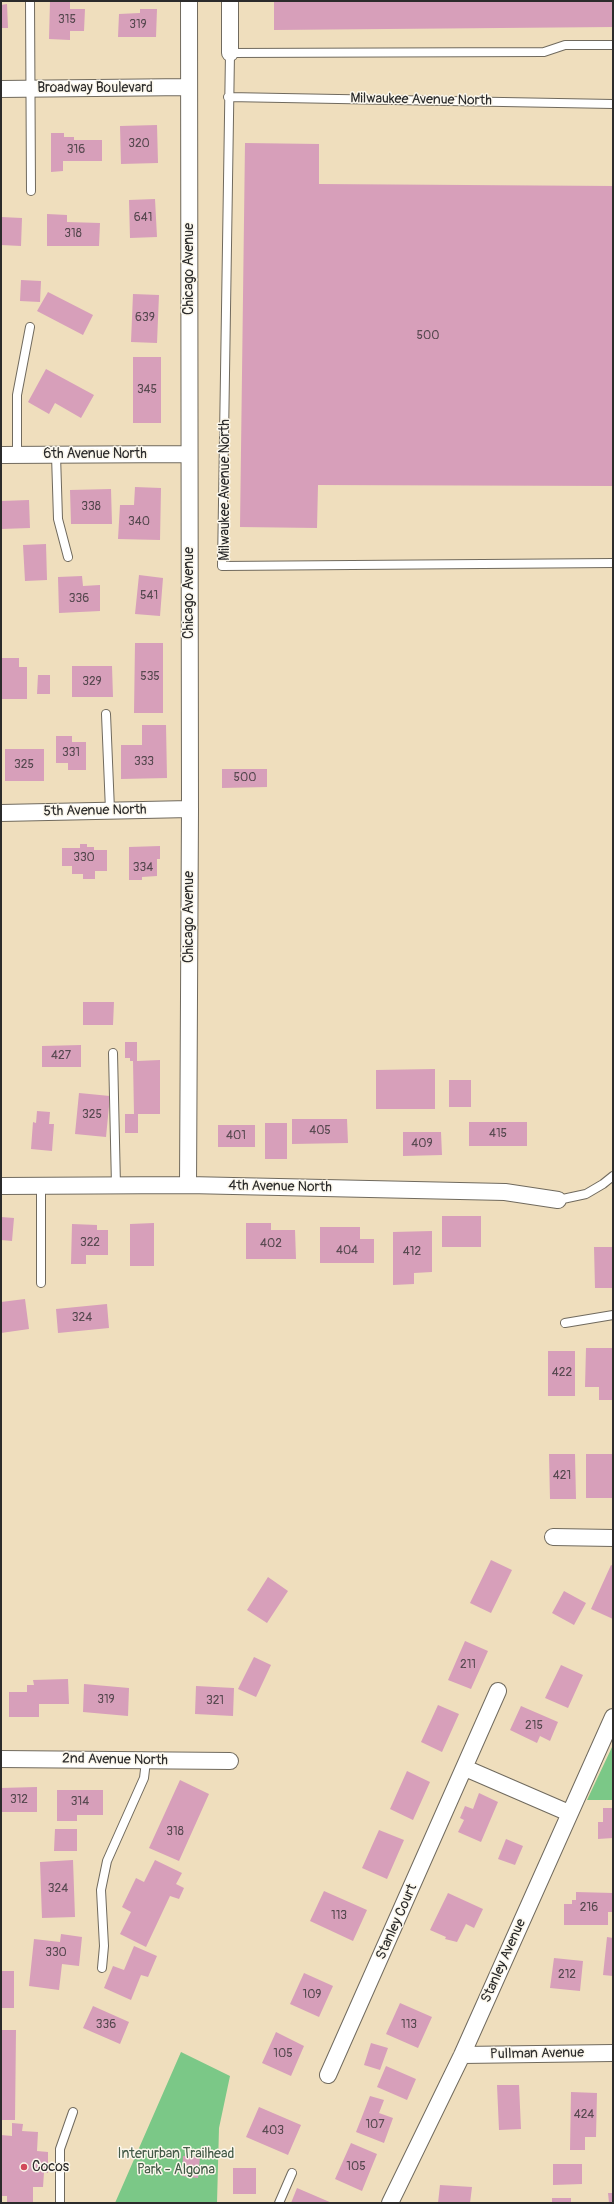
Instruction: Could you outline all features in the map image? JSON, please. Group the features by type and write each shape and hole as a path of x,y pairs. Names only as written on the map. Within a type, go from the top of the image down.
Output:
{"street":[{"name":"Chicago Avenue","path":"188,1185 190,809 189,1"},
{"name":"Milwaukee Avenue North","path":"230,1 230,53"},
{"name":"Broadway Boulevard","path":"1,89 189,87"},
{"name":"6th Avenue North","path":"1,455 189,454"},
{"name":"5th Avenue North","path":"1,813 190,809"},
{"name":"4th Avenue North","path":"1,1186 188,1185 505,1192 558,1200"},
{"path":"553,1537 613,1538"},
{"name":"Stanley Court","path":"328,2076 498,1691"},
{"name":"Stanley Avenue","path":"390,2203 462,2055 613,1717"},
{"name":"2nd Avenue North","path":"1,1758 230,1761"},
{"path":"465,1768 569,1813"},
{"name":"Pullman Avenue","path":"462,2055 613,2053"}],"lane":[{"path":"30,1 31,191"},
{"path":"230,53 544,52 565,45 613,45"},
{"name":"Milwaukee Avenue North","path":"230,53 228,97 222,566 613,563"},
{"name":"Milwaukee Avenue North","path":"228,97 613,104"},
{"path":"17,455 17,395 30,328"},
{"path":"56,455 58,519 68,557"},
{"path":"106,714 110,810"},
{"path":"113,1053 116,1186"},
{"path":"558,1200 586,1194 613,1176"},
{"path":"41,1186 41,1283"},
{"path":"565,1323 613,1315"},
{"path":"102,1968 104,1946 101,1890 107,1861 144,1778 146,1761"},
{"path":"60,2203 60,2149 73,2112"},
{"path":"279,2203 292,2173"}],"green space":[{"path":"613,1745 613,1800 587,1800"},
{"name":"Interurban Trailhead Park - Algona","path":"181,2052 230,2076 219,2128 217,2203 115,2203"}],"building":[{"path":"50,1 70,1 70,9 85,9 84,31 70,31 70,40 49,39"},
{"path":"274,1 613,1 613,27 274,30"},
{"path":"7,4 8,28 1,28 1,5"},
{"path":"140,9 157,9 156,37 118,37 119,14 140,13"},
{"path":"157,125 158,163 121,164 120,126"},
{"path":"51,133 64,133 64,137 74,137 74,140 102,140 102,161 63,161 63,171 51,172"},
{"path":"245,143 319,144 319,184 613,186 613,486 318,485 317,528 240,527"},
{"path":"155,199 157,237 130,238 129,200"},
{"path":"47,214 67,215 67,222 100,223 99,246 47,246"},
{"path":"1,217 22,218 21,246 1,245"},
{"path":"21,280 41,281 40,302 20,301"},
{"path":"48,292 93,315 83,335 37,311"},
{"path":"133,294 159,295 157,343 131,342"},
{"path":"133,357 161,357 161,423 133,423"},
{"path":"46,369 94,395 81,418 55,403 49,414 28,402"},
{"path":"135,487 161,488 160,540 118,539 120,505 134,505"},
{"path":"111,489 112,524 71,524 70,490"},
{"path":"29,500 30,528 1,529 1,501"},
{"path":"46,544 47,580 25,581 23,545"},
{"path":"139,575 163,578 160,616 135,614"},
{"path":"82,576 83,586 100,585 100,611 59,613 58,577"},
{"path":"135,643 163,643 163,713 134,713"},
{"path":"1,658 19,658 19,667 27,667 27,699 1,699"},
{"path":"72,666 112,666 113,697 72,697"},
{"path":"38,675 50,675 50,694 37,694"},
{"path":"142,725 166,725 167,778 121,779 121,745 142,745"},
{"path":"56,736 72,736 72,742 86,742 86,770 68,770 68,763 56,763"},
{"path":"5,749 44,749 44,781 5,781"},
{"path":"222,769 267,769 267,787 222,788"},
{"path":"80,844 87,844 87,847 94,847 94,850 107,850 107,871 95,871 95,879 83,879 83,874 72,874 72,866 62,866 62,848 80,848"},
{"path":"160,846 160,859 157,859 157,876 142,877 142,880 129,880 129,847"},
{"path":"83,1002 114,1002 113,1025 83,1025"},
{"path":"125,1042 137,1042 137,1061 160,1060 160,1114 138,1114 138,1133 125,1133 125,1114 134,1114 133,1061 130,1061 130,1058 125,1058"},
{"path":"81,1045 81,1067 42,1067 42,1046"},
{"path":"435,1069 435,1109 376,1109 376,1070"},
{"path":"449,1080 471,1080 471,1107 449,1107"},
{"path":"79,1093 110,1096 106,1137 75,1134"},
{"path":"37,1111 50,1112 49,1124 54,1124 52,1151 31,1149 33,1122 36,1123"},
{"path":"292,1119 347,1119 348,1143 292,1144"},
{"path":"469,1122 527,1122 527,1146 469,1146"},
{"path":"265,1123 287,1123 287,1159 265,1159"},
{"path":"218,1125 255,1125 255,1147 218,1147"},
{"path":"403,1132 441,1132 442,1155 403,1156"},
{"path":"442,1216 481,1216 481,1247 442,1247"},
{"path":"1,1217 14,1218 12,1241 1,1240"},
{"path":"154,1223 154,1266 130,1266 130,1224"},
{"path":"246,1223 271,1223 271,1230 295,1230 296,1259 246,1259"},
{"path":"72,1224 97,1225 97,1230 108,1230 108,1255 86,1255 86,1264 71,1264"},
{"path":"320,1227 360,1227 360,1239 374,1239 374,1263 320,1263"},
{"path":"432,1231 432,1272 414,1273 414,1284 393,1285 393,1232"},
{"path":"594,1247 613,1247 613,1288 595,1288"},
{"path":"25,1299 29,1329 1,1333 1,1302"},
{"path":"107,1304 109,1328 58,1333 56,1309"},
{"path":"586,1348 613,1348 613,1400 599,1400 599,1387 585,1387"},
{"path":"548,1351 575,1351 575,1396 548,1396"},
{"path":"549,1454 575,1454 576,1499 550,1499"},
{"path":"586,1454 613,1454 613,1498 586,1498"},
{"path":"491,1560 512,1570 491,1613 470,1603"},
{"path":"611,1565 613,1566 613,1619 591,1609"},
{"path":"268,1577 288,1591 267,1623 247,1610"},
{"path":"564,1591 586,1603 574,1625 552,1613"},
{"path":"465,1641 488,1651 471,1689 448,1680"},
{"path":"254,1657 271,1665 256,1697 238,1689"},
{"path":"561,1665 583,1675 568,1708 545,1698"},
{"path":"68,1679 69,1704 39,1704 39,1717 9,1717 9,1692 27,1692 27,1685 34,1685 33,1680"},
{"path":"84,1684 129,1688 128,1716 83,1712"},
{"path":"196,1686 234,1688 233,1716 195,1714"},
{"path":"438,1705 459,1714 442,1752 421,1742"},
{"path":"521,1706 558,1722 550,1741 540,1736 537,1743 510,1730"},
{"path":"407,1771 430,1782 413,1820 390,1809"},
{"path":"180,1780 209,1794 179,1861 149,1848"},
{"path":"37,1787 37,1812 1,1812 1,1788"},
{"path":"57,1790 103,1790 103,1815 77,1815 77,1821 57,1821"},
{"path":"479,1793 498,1802 481,1842 458,1832 464,1820 460,1818 465,1806 473,1809"},
{"path":"603,1808 613,1808 613,1838 598,1839 598,1822 603,1822"},
{"path":"55,1829 77,1829 77,1851 54,1851"},
{"path":"379,1830 404,1840 387,1879 362,1868"},
{"path":"506,1839 523,1846 515,1865 498,1859"},
{"path":"73,1860 75,1917 42,1918 40,1862"},
{"path":"155,1860 182,1873 176,1884 184,1888 179,1899 170,1896 146,1947 120,1934 131,1912 122,1907 136,1878 144,1882"},
{"path":"324,1891 367,1910 353,1941 310,1921"},
{"path":"576,1892 613,1893 613,1912 608,1912 608,1925 564,1925 564,1904 572,1904 572,1900 576,1900"},
{"path":"448,1893 483,1909 474,1928 466,1924 457,1942 445,1939 446,1937 430,1930"},
{"path":"61,1934 82,1937 79,1966 62,1964 59,1990 29,1986 34,1939 60,1942"},
{"path":"607,1937 613,1938 613,1976 603,1975"},
{"path":"134,1946 157,1956 148,1977 141,1975 131,2000 104,1988 113,1966 124,1970"},
{"path":"554,1958 583,1961 580,1991 550,1988"},
{"path":"1,1971 14,1971 14,2008 1,2008"},
{"path":"304,1973 333,1986 319,2017 290,2004"},
{"path":"400,2003 432,2017 418,2048 386,2034"},
{"path":"93,2006 129,2022 120,2044 83,2028"},
{"path":"1,2030 16,2030 15,2120 1,2120"},
{"path":"276,2032 304,2046 291,2076 262,2063"},
{"path":"371,2043 388,2048 380,2070 364,2065"},
{"path":"386,2066 416,2079 407,2100 377,2087"},
{"path":"497,2085 519,2085 521,2129 499,2130"},
{"path":"571,2092 597,2093 596,2137 585,2137 585,2150 570,2150"},
{"path":"370,2096 384,2100 379,2113 393,2118 384,2143 356,2132"},
{"path":"259,2107 301,2125 288,2155 246,2137"},
{"name":"Cocos","path":"12,2123 23,2124 22,2131 38,2132 37,2151 48,2152 48,2173 44,2172 43,2187 33,2187 33,2203 7,2202 7,2196 1,2196 1,2135 12,2136"},
{"path":"351,2143 377,2154 362,2191 335,2179"},
{"path":"183,2156 200,2157 198,2178 182,2176"},
{"path":"553,2164 582,2164 582,2184 553,2185"},
{"path":"233,2168 256,2168 256,2194 233,2194"},
{"path":"440,2185 472,2187 470,2203 438,2203"},
{"path":"297,2188 332,2203 291,2203"},
{"path":"608,2193 613,2193 613,2203 609,2203"},
{"path":"552,2198 571,2198 571,2203 552,2203"}],"place":[{"name":"Cocos","path":"24,2167"}]}
